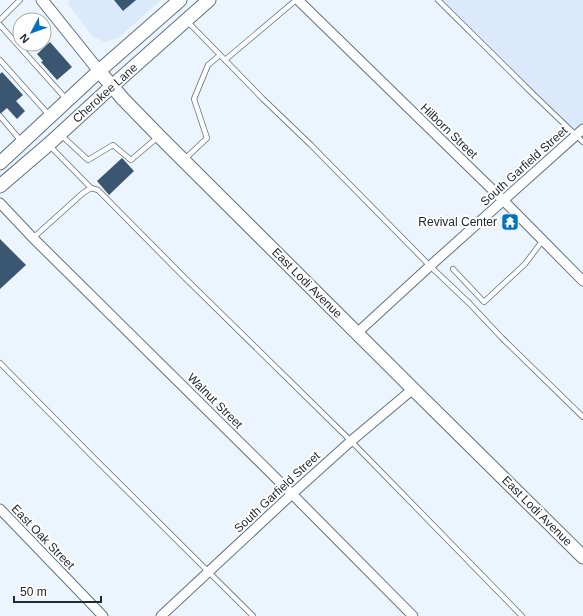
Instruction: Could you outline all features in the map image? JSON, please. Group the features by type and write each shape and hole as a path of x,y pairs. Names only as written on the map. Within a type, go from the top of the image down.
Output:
{"main road":[{"name":"Cherokee Lane","path":"0,163 99,71 180,0"},
{"name":"Cherokee Lane","path":"0,186 49,144 209,0"},
{"name":"East Lodi Avenue","path":"99,71 111,87 159,136 583,556"}],"street":[{"name":"East Lodi Avenue","path":"42,0 99,71"},
{"name":"Hilborn Street","path":"297,0 583,280"},
{"name":"South Garfield Street","path":"357,332 580,132"},
{"name":"Walnut Street","path":"0,203 33,238 413,616"},
{"name":"South Garfield Street","path":"161,616 292,494 351,441 413,389"},
{"name":"East Oak Street","path":"0,508 103,616"}],"lane":[{"path":"0,20 20,0"},
{"path":"226,60 297,0"},
{"path":"438,0 534,95 580,132 583,142"},
{"path":"186,20 263,99 311,144 430,266 583,417"},
{"path":"0,25 67,100"},
{"path":"184,160 207,138 194,99 208,65 220,55"},
{"path":"0,60 50,117"},
{"path":"0,116 22,142"},
{"path":"60,134 88,160 112,145 131,160 159,136"},
{"path":"49,144 91,188 98,190 351,441 522,616"},
{"path":"33,238 83,193 91,188"},
{"path":"453,269 484,302 525,264 543,240"},
{"path":"0,363 253,616"}],"shaded area":[{"path":"69,0 161,0 118,38 105,42 93,37 68,4"},
{"path":"441,0 583,0 583,124 575,131"}],"building":[{"path":"114,0 136,0 123,11"},
{"path":"52,44 72,67 57,80 41,62 43,61 37,54 39,52 52,52"},
{"path":"2,72 23,95 16,101 25,111 17,119 7,108 0,114 0,74"},
{"path":"122,158 134,171 109,195 97,181"},
{"path":"0,239 26,265 0,289"}],"place":[{"name":"Revival Center","path":"510,222"}]}
